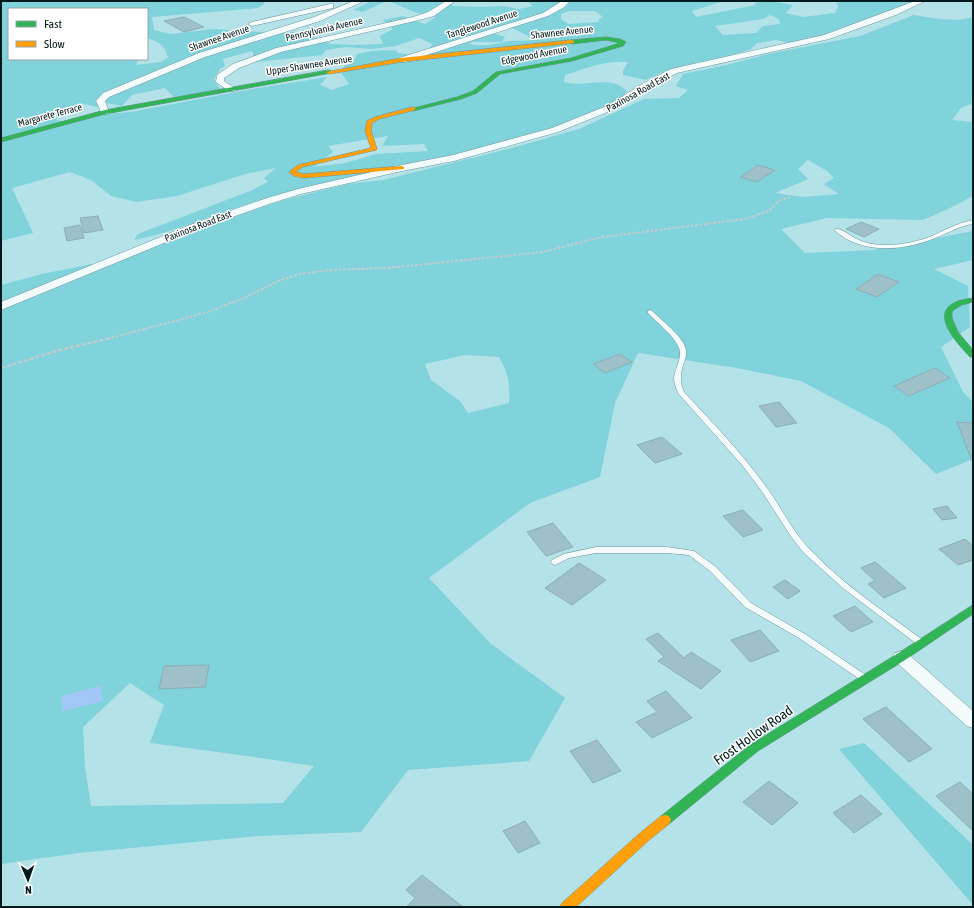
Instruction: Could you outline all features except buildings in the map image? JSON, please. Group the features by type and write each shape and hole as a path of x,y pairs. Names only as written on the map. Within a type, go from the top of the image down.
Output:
{"street":[{"path":"252,24 350,1"},
{"name":"Shawnee Avenue","path":"105,112 100,101 106,95 202,55 317,19 360,1"},
{"name":"Pennsylvania Avenue","path":"232,89 220,82 220,77 236,66 279,50 416,19 431,14 451,1"},
{"name":"Tanglewood Avenue","path":"402,60 505,26 547,14 561,7 566,1"},
{"name":"Paxinosa Road East","path":"1,306 194,227 264,202 298,192 402,168 454,158 555,130 612,107 645,86 674,71 826,37 893,13 921,1"},
{"name":"Shawnee Avenue","path":"517,48 610,38"},
{"name":"Edgewood Avenue","path":"374,143 370,137 367,126 369,122 377,118 459,98 475,92 498,73 600,52 621,45 623,42 619,39 610,38"},
{"name":"Upper Shawnee Avenue","path":"105,112 402,60 517,48"},
{"name":"Margarete Terrace","path":"1,140 105,112"},
{"name":"Paxinosa Road East","path":"374,143 374,148 357,154 300,166 292,172 296,175 304,176 402,168"},
{"path":"973,300 954,305 948,310 947,316 950,324 973,355"},
{"name":"Frost Hollow Road","path":"567,907 644,837 754,748 864,678 901,657 973,609"},
{"path":"901,657 973,721"}],"lane":[{"path":"837,230 857,241 868,244 901,246 919,243 938,236 952,228 973,222"},
{"path":"650,312 682,347 683,352 676,379 677,385 681,392 742,459 765,489 791,531 806,551 831,574 922,643"},
{"path":"555,562 567,556 596,550 667,550 691,553 713,569 748,605 802,636 864,678"}],"path":[{"path":"1,368 60,350 100,341 208,312 246,297 281,280 300,274 329,270 388,268 543,252 602,237 745,219 769,211 778,201 790,198"}],"shaded area":[{"path":"1,1 264,1 264,4 258,8 152,17 154,30 170,34 213,29 258,32 300,32 331,44 355,45 383,44 380,36 393,29 383,20 403,16 425,24 436,17 417,13 388,1 454,1 452,4 453,6 503,6 519,9 533,6 527,1 724,1 692,11 696,17 755,5 756,1 780,1 781,3 793,5 786,13 803,17 835,13 838,7 837,3 834,1 914,1 910,4 814,38 789,43 776,40 757,43 751,49 736,54 680,67 646,80 623,75 623,71 628,62 604,63 589,67 565,75 564,82 576,84 596,82 610,83 620,86 627,91 608,107 532,135 493,146 336,181 258,201 150,237 134,240 138,234 250,191 268,182 264,178 276,168 245,174 177,196 137,202 111,196 91,180 70,172 12,188 33,233 1,241","holes":["569,11 595,11 603,17 598,20 599,22 568,24 561,19 561,14","770,15 779,19 780,24 763,26 756,33 723,35 715,26 763,19","510,27 534,39 484,45 469,44 472,42 502,42 505,37 492,32","419,38 433,44 422,56 398,53 395,50 373,51 357,54 354,61 344,66 342,74 349,84 332,90 320,85 327,77 252,89 131,112 106,114 72,122 55,120 80,103 97,107 107,103 122,106 132,95 165,88 175,98 220,89 214,80 220,69 225,66 223,59 252,51 255,62 322,55 326,50 346,47 371,49 396,46","388,136 382,146 424,144 428,151 376,154 345,163 314,167 333,152 328,146"]},
{"path":"371,1 387,1 363,12 353,10"},
{"path":"914,15 951,20 973,17 973,103 961,108 952,120 973,122 973,196 923,220 827,218 781,229 805,253 873,250 973,231 973,260 934,269 968,286 970,327 941,347 963,392 973,402 973,459 936,474 889,428 801,381 737,368 638,353 615,403 600,477 530,503 429,578 491,644 565,698 529,761 408,770 361,832 260,836 78,853 1,864 1,285 42,274 92,264 107,265 182,234 284,200 348,184 383,180 512,148 579,129 644,99 679,98 688,90 676,86 683,74 731,64 768,54 860,36","holes":["808,160 827,171 834,178 824,184 839,194 802,197 775,193 808,179 798,169","465,355 499,357 508,379 509,403 468,413 460,401 431,380 425,364","130,683 164,705 150,743 314,766 283,803 91,806 85,767 83,727"]},
{"path":"100,686 103,701 63,711 61,696"},
{"path":"864,743 973,845 973,905 839,749"}],"traffic: fast":[{"path":"413,109 459,98 475,92 498,73 572,59 621,45 623,42 612,38 572,42"},
{"path":"1,140 105,112 329,72"},
{"path":"973,300 954,305 949,312 948,318 954,332 973,355"},
{"path":"665,820 754,748 901,657 973,609"}],"traffic: slow":[{"path":"329,72 401,60 572,42"},
{"path":"402,168 304,176 296,175 292,172 300,166 374,149 368,131 369,122 377,118 413,109"},
{"path":"567,907 644,837 665,820"}]}
